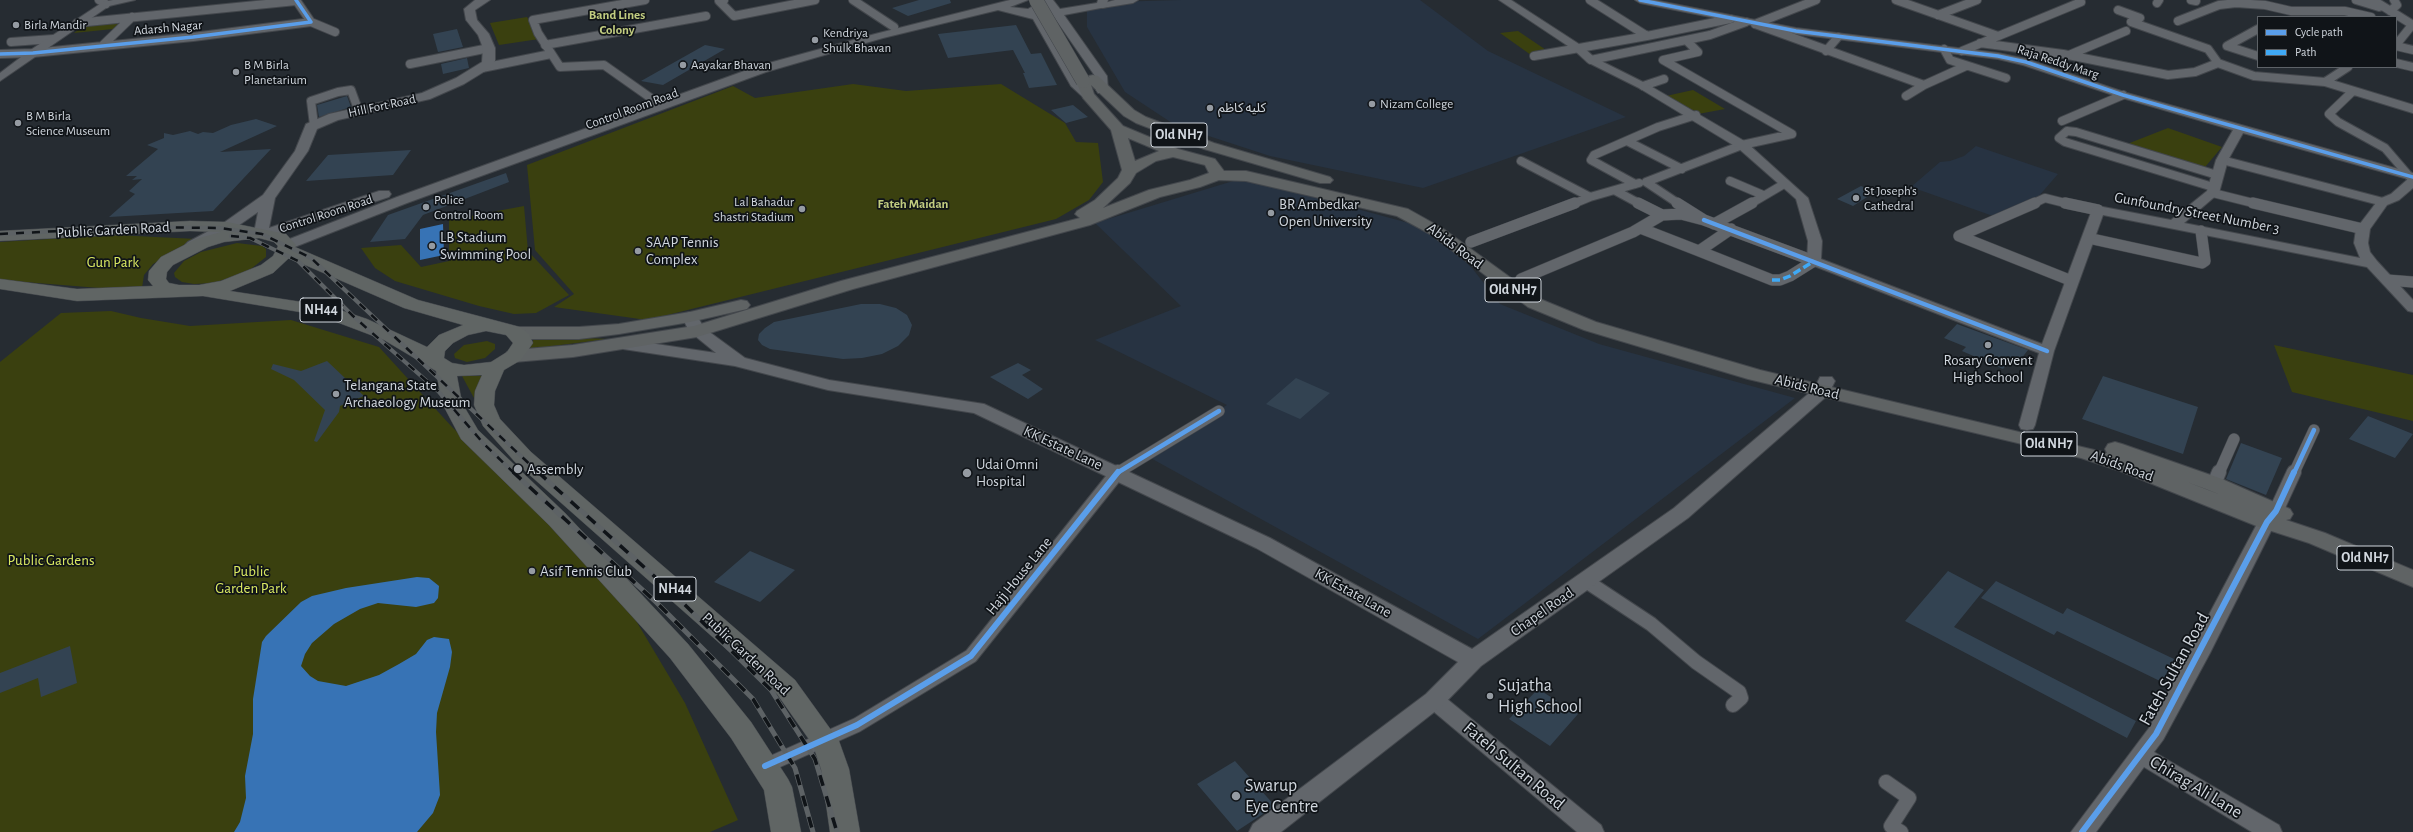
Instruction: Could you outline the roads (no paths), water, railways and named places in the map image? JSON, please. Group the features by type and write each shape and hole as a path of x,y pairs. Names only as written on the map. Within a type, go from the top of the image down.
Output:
{"highway":[{"name":"Public Garden Road","path":"0,236 190,226 227,227"},
{"name":"NH44","path":"0,284 77,294 199,291 321,310 360,322 407,344 440,364 464,371 505,362 523,343 518,333 486,326 411,304 286,247 280,238 262,233 227,227"},
{"name":"NH44","path":"179,291 163,287 157,280 158,271 167,261 182,251 222,237 262,233"},
{"name":"NH44","path":"199,291 226,286 248,279 280,259 286,247"},
{"path":"407,344 418,343 445,335 454,328 456,321 453,316"},
{"name":"NH44","path":"486,326 461,331 446,339 436,349 452,403 469,434 557,519 679,651 741,730 778,787 786,832"},
{"name":"Public Garden Road","path":"505,362 485,391 484,405 490,421 534,467 786,687 825,741 835,769 845,832"}],"main road":[{"path":"482,68 488,61 488,48 483,34 472,20 469,9 475,4 485,0"},
{"name":"Control Room Road","path":"262,233 747,71 894,27 1004,0"},
{"name":"Control Room Road","path":"286,247 410,197 747,71 1023,0"},
{"path":"1029,0 1037,17 1075,83 1092,86 1101,76 1048,0"},
{"name":"Old NH7","path":"1036,0 1118,129 1213,167 1195,184 1155,193 1133,188 1127,175 1151,158 1173,152"},
{"name":"Old NH7","path":"1044,0 1092,86 1129,113 1141,120 1209,146 1411,205 1470,242 1540,293 1570,308 1824,386 2027,425 2133,454 2214,484 2271,516"},
{"path":"991,8 1021,11 1037,17 1059,14 1103,2"},
{"name":"Hill Fort Road","path":"314,125 334,117 426,96 460,81 482,68"},
{"path":"182,251 227,227 268,198 300,152 308,139 311,127 314,125"},
{"path":"505,362 624,344 1084,214 1101,203 1127,175 1118,129"},
{"path":"1209,146 1213,167 1264,163"},
{"name":"Abids Road","path":"1213,167 1402,212 1436,231 1516,292 1534,303 1564,316 1664,349 1824,386 2086,453 2271,516 2317,538 2413,579"},
{"path":"518,333 579,333 693,324 1084,222 1155,193"},
{"path":"262,233 268,198"},
{"name":"KK Estate Lane","path":"693,324 739,362 828,385 978,408 1264,543 1473,660"},
{"path":"624,344 739,362"},
{"name":"Chapel Road","path":"1262,832 1434,700 1473,660 1681,514 1824,386"}],"street":[{"path":"0,78 77,23 102,2 130,0"},
{"path":"77,23 296,0 311,22 335,32"},
{"path":"644,0 534,19 535,26 545,45 560,67 590,64 604,66 655,101"},
{"path":"724,0 719,1 734,16 815,0"},
{"path":"856,0 894,27"},
{"path":"1103,2 1133,0"},
{"path":"1504,0 1578,48 1591,60 1696,115 1742,145 1784,184 1802,198 1816,241 1814,261 1798,273 1780,280 1772,280 1640,228"},
{"path":"1590,0 1647,36"},
{"name":"Raja Reddy Marg","path":"1640,0 1750,23 1838,37 1962,51 2026,62 2123,95 2412,178"},
{"path":"1591,60 1710,35 1816,0"},
{"path":"1896,0 1998,36"},
{"path":"1938,16 1977,0"},
{"path":"2356,0 2390,11"},
{"path":"2373,0 2396,16"},
{"path":"2390,11 2396,5 2394,0"},
{"path":"1962,51 2081,2"},
{"path":"2178,21 2227,3 2264,5 2291,11 2345,11 2367,16"},
{"path":"2118,10 2140,18 2131,22 2208,49 2218,63 2254,76 2325,82 2413,109"},
{"path":"2282,16 2291,11"},
{"path":"545,45 706,16"},
{"path":"103,45 132,17"},
{"path":"2397,45 2413,25 2399,18"},
{"path":"1534,56 1647,36 1730,19"},
{"name":"Adarsh Nagar","path":"0,54 33,53 193,37 311,22"},
{"path":"1750,23 1924,85"},
{"path":"2257,30 2227,46 2257,56"},
{"path":"2070,56 2126,31"},
{"path":"1826,51 1838,37"},
{"path":"11,42 53,39"},
{"path":"1470,242 1590,197 1616,192 1635,184 1646,182 1742,145 1792,134 1663,60 1698,52 1687,41"},
{"path":"1980,43 2070,56 2168,75 2196,72 2218,63"},
{"path":"2397,46 2413,50"},
{"path":"410,64 488,48"},
{"path":"1944,49 1948,58 1966,66 2006,78"},
{"path":"482,68 551,54"},
{"path":"2397,63 2413,67"},
{"path":"1906,96 1924,85 1966,66"},
{"path":"2325,82 2346,68"},
{"path":"1643,86 1664,80"},
{"path":"314,125 311,101 338,92 351,90 359,112"},
{"path":"2353,91 2329,114 2338,122 2386,148 2412,178 2395,197 2383,202 2363,229 2361,244 2363,252 2372,264 2413,308"},
{"path":"2062,121 2123,95"},
{"path":"1635,184 1591,160 1594,155 1658,127 1696,115"},
{"path":"2172,226 2214,185 2222,160 2240,128"},
{"path":"2214,185 2076,132 2067,131 2059,138 2066,142 2363,229"},
{"path":"1627,141 1682,169"},
{"path":"2222,160 2383,202"},
{"path":"1522,161 1590,197"},
{"path":"1730,181 1763,195"},
{"path":"1646,182 1704,220"},
{"path":"1714,224 1784,184"},
{"path":"1616,192 1662,215"},
{"path":"2072,281 1959,236 2045,198 2098,210"},
{"name":"Gunfoundry Street Number 3","path":"2027,425 2047,351 2098,210 2201,232 2372,264"},
{"path":"1521,279 1640,228 1662,215 1681,214 1731,229 2047,351"},
{"path":"1699,251 1731,229"},
{"path":"2088,238 2202,263 2205,261 2201,232"},
{"path":"2387,280 2413,282"},
{"name":"Hajj House Lane","path":"765,766 825,741 857,725 971,656 1117,473 1219,411"},
{"path":"2271,516 2314,430"},
{"path":"2214,484 2234,439"},
{"name":"Fateh Sultan Road","path":"2082,832 2156,734 2271,516"},
{"path":"1586,580 1651,624 1696,662 1739,692 1741,698 1733,706"},
{"name":"Fateh Sultan Road","path":"1434,700 1593,832"},
{"name":"Chirag Ali Lane","path":"2141,755 2271,832"},
{"path":"1886,782 1909,798 1892,826 1901,832"}],"water":[{"name":"LB Stadium Swimming Pool","path":"443,224 444,255 420,260 420,229"},
{"path":"417,577 429,578 439,586 438,598 434,603 416,607 378,603 360,609 334,624 312,643 305,654 301,666 310,676 318,681 346,686 379,675 399,664 416,654 427,640 434,637 449,639 452,652 450,667 437,713 436,732 440,795 433,813 417,832 234,832 240,822 246,798 245,776 253,734 253,699 262,642 266,636 301,602 312,596 346,588"}],"railway":[{"path":"0,234 140,227 220,228 262,234 311,258 539,473"},
{"path":"231,236 250,238 298,261 353,316 438,391 484,444 514,473"},
{"path":"513,472 657,603 753,699 795,768 813,832"},
{"path":"538,472 673,593 771,690 815,759 837,832"}],"place":[{"name":"Birla Mandir","path":"16,25"},
{"name":"Kendriya Shulk Bhavan","path":"815,40"},
{"name":"Aayakar Bhavan","path":"683,65"},
{"name":"B M Birla Planetarium","path":"236,72"},
{"name":"Nizam College","path":"1372,104"},
{"name":"كليه كاظم","path":"1210,108"},
{"name":"B M Birla Science Museum","path":"18,123"},
{"name":"St Joseph's Cathedral","path":"1856,198"},
{"name":"Police Control Room","path":"426,207"},
{"name":"Lal Bahadur Shastri Stadium","path":"802,209"},
{"name":"BR Ambedkar Open University","path":"1271,213"},
{"name":"LB Stadium Swimming Pool","path":"432,246"},
{"name":"SAAP Tennis Complex","path":"638,251"},
{"name":"Rosary Convent High School","path":"1988,345"},
{"name":"Telangana State Archaeology Museum","path":"336,394"},
{"name":"Assembly","path":"518,469"},
{"name":"Udai Omni Hospital","path":"967,473"},
{"name":"Asif Tennis Club","path":"532,571"},
{"name":"Sujatha High School","path":"1490,696"},
{"name":"Swarup Eye Centre","path":"1236,796"}],"district":[{"name":"Band Lines Colony","path":"617,22"},
{"name":"Fateh Maidan","path":"913,204"}],"park label":[{"name":"Gun Park","path":"113,262"},
{"name":"Public Gardens","path":"51,560"},
{"name":"Public Garden Park","path":"251,580"}]}
